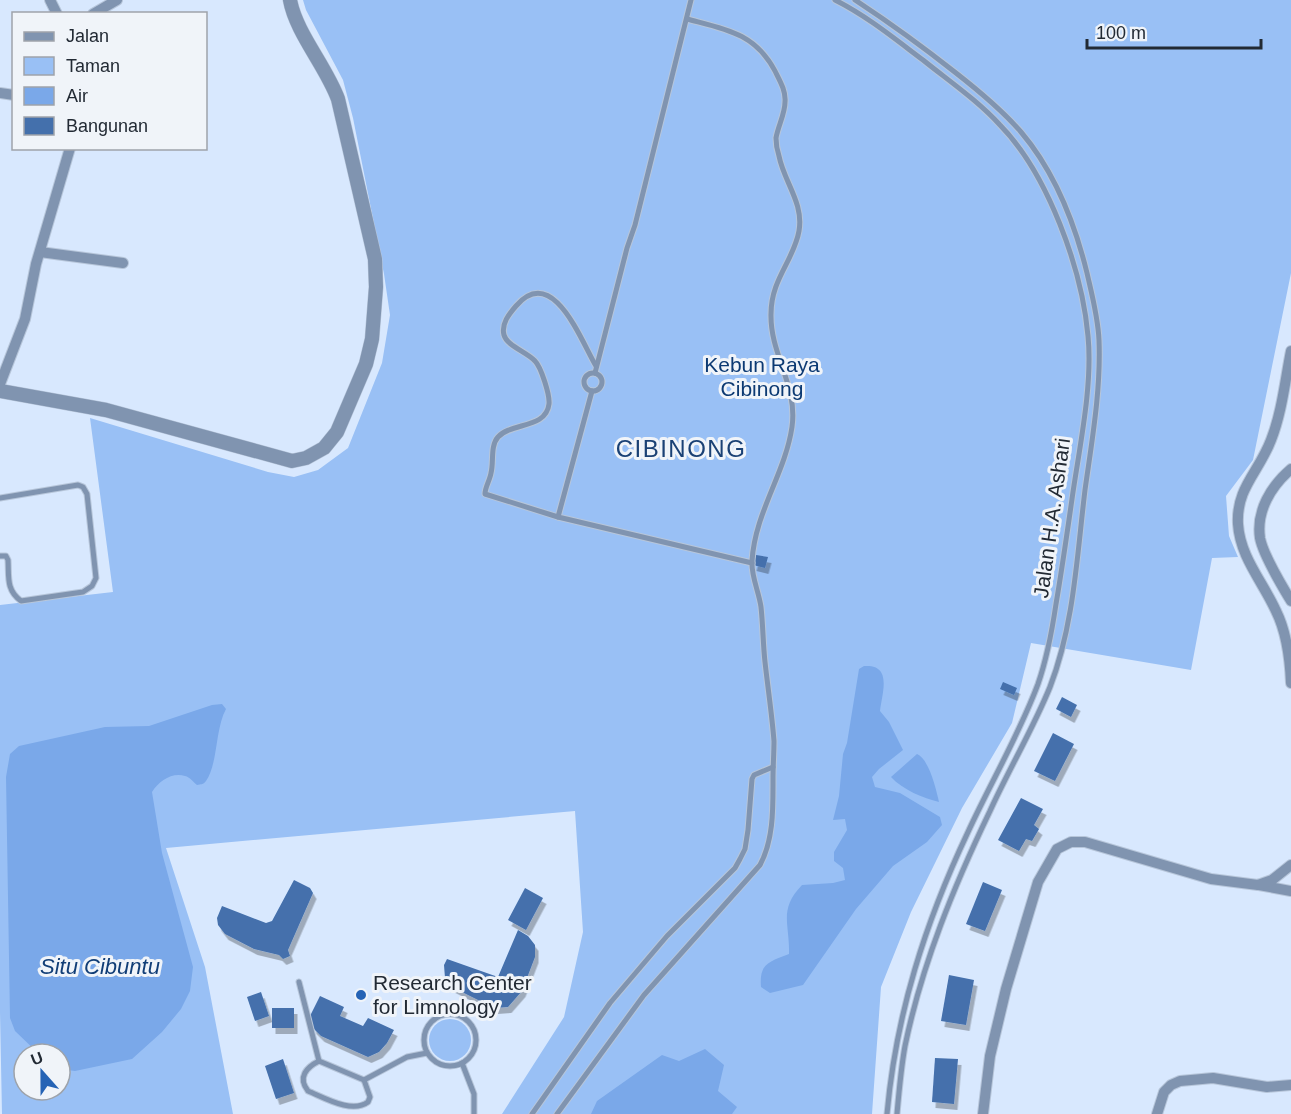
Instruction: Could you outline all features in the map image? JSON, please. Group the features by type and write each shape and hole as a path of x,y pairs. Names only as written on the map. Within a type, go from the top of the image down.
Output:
{"street":[{"path":"96,12 117,0"},
{"path":"0,391 106,410 292,461 306,458 324,448 336,432 366,364 372,339 376,287 375,259 338,99 331,80 301,27 290,0"},
{"path":"0,384 25,319 40,252 68,150"},
{"path":"40,252 123,263"},
{"path":"1291,351 1274,432 1263,458 1240,495 1238,510 1238,526 1247,557 1272,602 1283,630 1291,683"},
{"path":"1291,469 1278,480 1269,495 1261,516 1260,530 1261,543 1291,601"},
{"path":"983,1114 990,1056 1006,989 1038,882 1057,849 1071,842 1085,842 1211,879 1291,891"},
{"path":"1258,885 1272,880 1291,865"},
{"path":"1157,1114 1164,1092 1171,1085 1180,1082 1213,1078 1267,1087 1291,1085"}],"lane":[{"path":"596,373 691,0"},
{"name":"Jalan H.A. Ashari","path":"835,0 879,28 949,80 1010,135 1043,189 1065,234 1085,314 1089,354 1080,450 1049,644 1038,683 966,834 911,977 890,1079 886,1114"},
{"name":"Jalan H.A. Ashari","path":"855,0 891,23 984,95 1020,132 1056,189 1080,246 1098,321 1097,398 1076,569 1060,654 1050,687 947,908 922,981 905,1046 897,1114"},
{"path":"557,1114 644,994 760,865 769,842 773,800 774,744 760,606 752,563 762,511 778,475 792,429 792,393 778,356 770,315 780,273 795,245 801,219 792,190 779,161 776,138 786,105 775,70 760,48 748,39 722,27 687,19"},
{"path":"597,366 566,312 555,300 543,293 534,293 520,302 504,324 503,334 507,340 536,361 549,402 541,418 505,432 496,441 491,474 485,494 558,517 752,563"},
{"path":"1089,354 1099,356"},
{"path":"596,373 602,382 599,388 592,391 586,388 584,380 590,374 596,373"},
{"path":"558,517 592,391"},
{"path":"0,498 78,485 83,487 87,494 96,578 92,586 83,592 21,601 13,595 10,588 8,560 6,556 0,556"},
{"path":"1038,683 1050,687"},
{"path":"532,1114 610,1003 667,936 735,868 745,849 752,779 754,775 773,767"},
{"path":"948,877 958,881"},
{"path":"299,982 319,1060"},
{"path":"448,1015 459,1016 469,1023 476,1039 474,1050 462,1063 453,1066 443,1065 427,1053 424,1036 432,1021 448,1015"},
{"path":"364,1080 397,1062 427,1053"},
{"path":"319,1060 364,1080 370,1096 368,1102 360,1106 346,1107 308,1091 304,1086 304,1072 319,1060"},
{"path":"462,1063 474,1094 474,1114"},
{"path":"890,1079 901,1080"}],"green space":[{"name":"Kebun Raya Cibinong","path":"303,0 1291,0 1291,273 1253,460 1226,496 1229,536 1238,557 1212,558 1191,670 1031,643 1012,723 962,808 911,912 881,987 872,1114 502,1114 564,1017 583,932 575,811 166,848 205,967 233,1114 2,1114 0,605 113,592 90,418 268,472 294,477 318,470 348,448 382,363 390,315 353,118 343,80"},
{"path":"450,1019 458,1020 465,1025 470,1032 470,1048 465,1055 458,1060 450,1061 442,1060 435,1055 430,1048 429,1040 430,1032 435,1025 442,1020"}],"water":[{"path":"864,666 879,670 882,675 884,681 880,711 889,722 903,750 872,777 875,787 900,793 940,817 942,825 927,842 893,866 856,909 803,985 770,993 761,987 762,973 767,964 789,954 787,918 790,902 795,894 802,885 845,880 843,868 834,861 834,852 847,830 845,819 833,820 839,796 843,754 847,743 859,669"},
{"name":"Situ Cibuntu","path":"222,704 226,709 222,717 213,765 206,781 197,785 190,778 175,775 162,781 152,792 162,853 193,967 190,991 181,1009 162,1032 132,1059 72,1071 72,1042 26,1042 15,1031 10,1018 6,777 10,754 19,746 105,727 149,726 212,705"},
{"path":"917,754 928,768 939,802 914,793 891,777"},
{"path":"705,1049 724,1065 718,1091 737,1107 732,1114 591,1114 597,1101 662,1055 679,1061"}],"building":[{"path":"756,555 768,557 765,568 753,565"},
{"path":"1003,682 1017,688 1014,695 1000,689"},
{"path":"1062,697 1077,705 1071,717 1056,709"},
{"path":"1053,733 1074,744 1055,781 1034,771"},
{"path":"1021,798 1043,809 1034,825 1039,829 1032,841 1026,839 1019,851 998,840"},
{"path":"294,880 310,888 313,893 288,950 290,956 283,959 279,955 254,949 225,934 218,925 217,918 222,906 266,923 272,921"},
{"path":"983,882 1002,890 985,931 966,924"},
{"path":"525,888 543,898 526,930 508,920"},
{"path":"518,930 528,936 535,945 535,957 522,991 508,1007 494,1008 450,986 445,978 444,965 447,959 498,977"},
{"path":"949,975 974,980 966,1025 941,1021"},
{"path":"261,992 269,1016 255,1021 247,997"},
{"path":"320,996 344,1007 340,1016 363,1026 368,1018 394,1030 387,1043 379,1052 368,1057 321,1036 313,1028 310,1016"},
{"path":"272,1008 294,1008 294,1028 272,1028"},
{"path":"935,1058 958,1059 954,1104 932,1102"},
{"path":"283,1059 294,1093 276,1099 265,1066"}],"place":[{"name":"Research Center for Limnology","path":"361,995"}],"district":[{"name":"CIBINONG","path":"681,449"}]}
